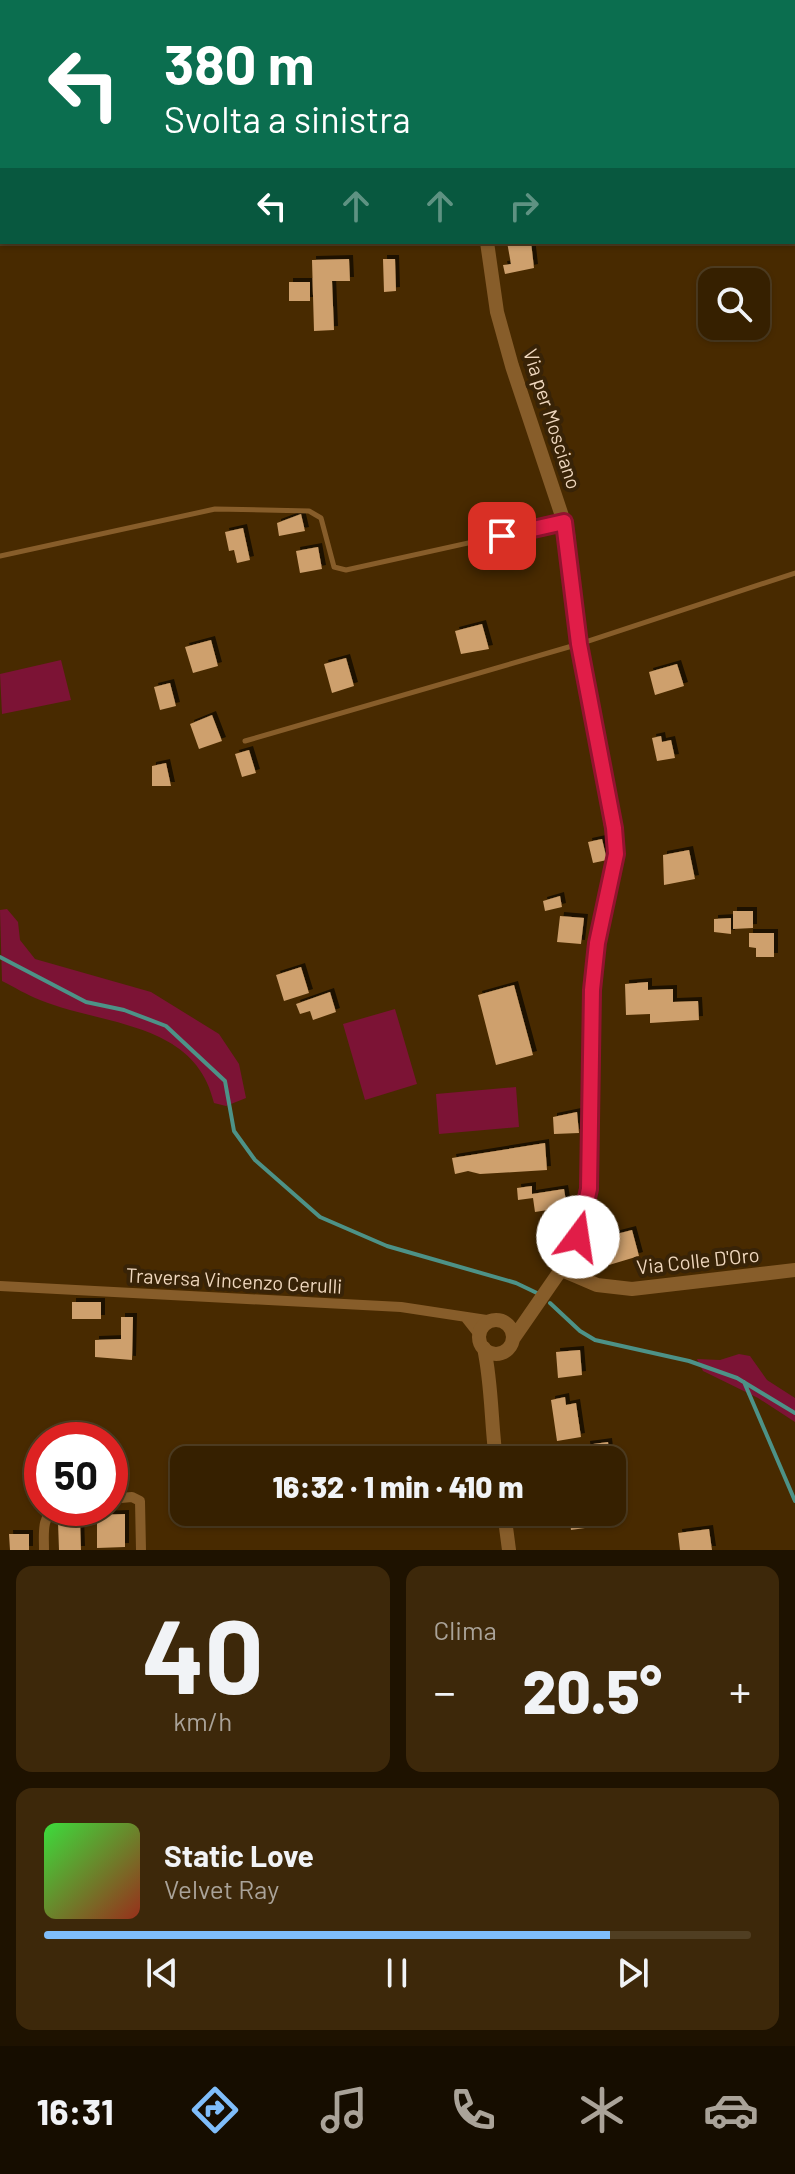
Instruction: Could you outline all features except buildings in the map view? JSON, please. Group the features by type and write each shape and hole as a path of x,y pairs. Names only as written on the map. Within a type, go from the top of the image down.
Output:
{"main road":[{"name":"Via per Mosciano","path":"487,244 497,312 564,522 579,644 614,828 616,854 597,943 592,990 589,1189 578,1237 562,1270 513,1339"},
{"name":"Via Colle D'Oro","path":"562,1270 589,1283 622,1289 795,1270"},
{"path":"494,1446 489,1408 490,1374 482,1342 484,1326 536,1309"},
{"path":"490,1374 513,1339 511,1329 496,1321"},
{"path":"482,1342 491,1353 504,1352"},
{"path":"506,1526 509,1550"}],"street":[{"name":"Traversa Vincenzo Cerulli","path":"0,1286 401,1307 496,1321"},
{"path":"465,1317 482,1342"},
{"path":"128,1497 140,1501 141,1550"},
{"path":"44,1550 45,1526"}],"lane":[{"path":"0,556 215,509 309,511 321,518 334,567 346,570 564,522"},
{"path":"245,741 579,644 795,573"}],"shaded area":[{"path":"61,660 71,700 2,714 0,674"},
{"path":"7,909 18,922 20,940 35,959 151,992 219,1034 239,1064 246,1098 226,1106 214,1103 204,1076 188,1056 167,1041 144,1030 40,1000 2,981 0,910"},
{"path":"395,1009 417,1084 365,1100 343,1024"},
{"path":"516,1087 519,1127 439,1134 436,1094"},
{"path":"739,1354 750,1356 767,1380 795,1398 795,1422 758,1398 703,1371 697,1359 720,1360"}],"waterway":[{"path":"0,957 86,1002 124,1010 166,1026 225,1081 234,1131 255,1160 320,1217 387,1246 516,1283 539,1294"},
{"path":"550,1303 580,1331 595,1340 689,1361 737,1378 795,1413"},
{"path":"744,1382 795,1501"}],"route":[{"path":"502,536 564,522 568,534 579,644 614,828 616,854 597,943 592,990 589,1189 578,1237"}]}
